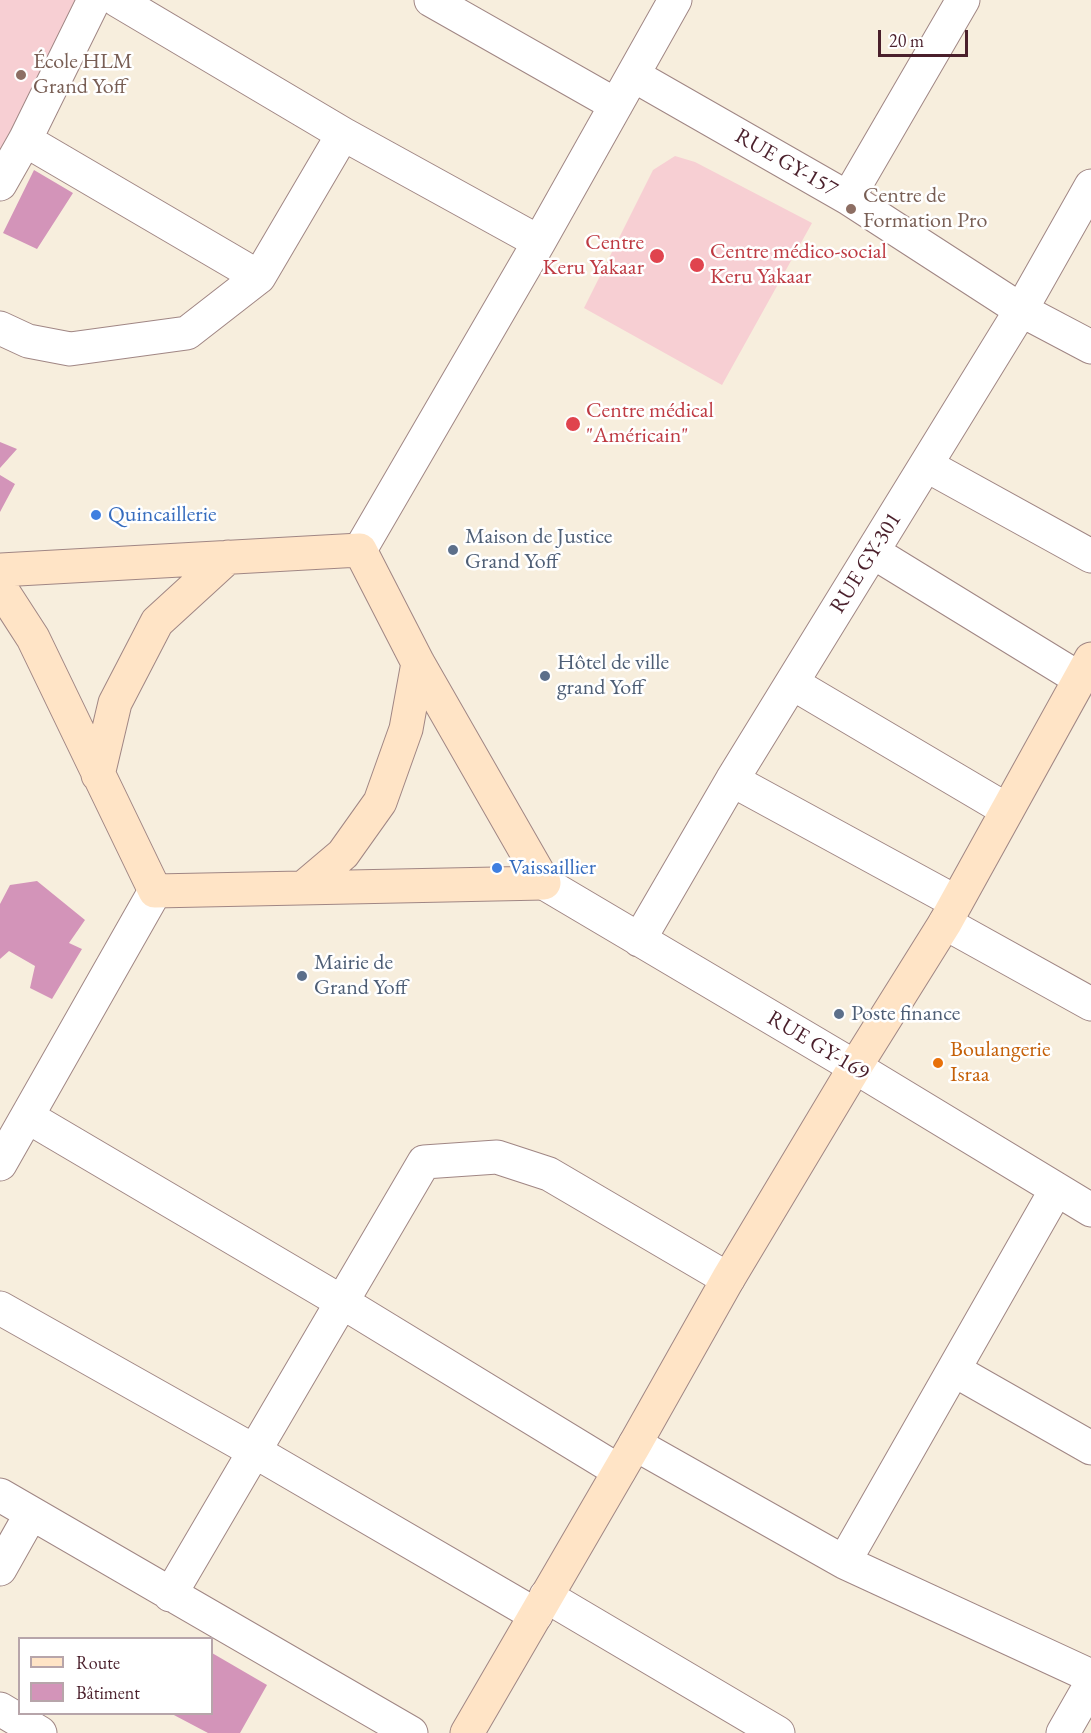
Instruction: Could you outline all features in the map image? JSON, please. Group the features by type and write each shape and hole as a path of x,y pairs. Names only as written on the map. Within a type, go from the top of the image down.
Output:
{"street":[{"path":"0,184 25,140 94,0"},
{"path":"117,0 343,134 539,242"},
{"path":"431,0 616,105"},
{"path":"360,550 539,242 675,0"},
{"path":"848,198 963,0"},
{"name":"RUE GY-157","path":"633,75 848,198 1021,310 1091,347"},
{"path":"0,328 28,341 70,349 187,333 259,277 343,134"},
{"path":"25,140 259,277"},
{"name":"RUE GY-301","path":"639,940 732,780 1021,310 1091,186"},
{"path":"926,465 1091,556"},
{"path":"0,570 360,550"},
{"path":"155,891 544,883 418,663 360,550"},
{"path":"467,1733 728,1279 951,912 1085,669 873,552"},
{"path":"98,775 114,703 157,622 228,557"},
{"path":"0,587 33,638 155,891"},
{"path":"304,887 343,854 380,802 406,729 418,663"},
{"path":"792,683 1007,810"},
{"path":"732,780 1086,990"},
{"name":"RUE GY-169","path":"544,883 1091,1210"},
{"path":"0,1164 15,1126 155,891"},
{"path":"15,1126 627,1457 844,1563 1091,1676"},
{"path":"170,1595 424,1162 496,1156 549,1174 728,1279"},
{"path":"844,1563 1056,1190"},
{"path":"0,1308 254,1450 778,1733"},
{"path":"954,1370 1091,1448"},
{"path":"0,1495 411,1733"},
{"path":"0,1569 31,1514"},
{"path":"1063,1733 1091,1684"},
{"path":"0,1709 40,1733"}],"shaded area":[{"name":"École HLM Grand Yoff","path":"0,0 82,0 0,150"},
{"name":"Centre médico-social Keru Yakaar","path":"675,156 695,162 812,223 722,385 584,308 653,170"}],"building":[{"path":"34,170 73,193 37,249 3,233"},
{"path":"0,442 17,449 0,468"},
{"path":"0,475 15,484 0,512"},
{"path":"37,881 85,920 69,943 82,949 52,999 30,988 35,966 9,951 0,959 0,904 10,885"},
{"path":"213,1654 267,1685 240,1733 208,1733 174,1715 213,1715"}],"place":[{"name":"École HLM Grand Yoff","path":"21,75"},
{"name":"Centre de Formation Pro","path":"851,209"},
{"name":"Centre Keru Yakaar","path":"657,256"},
{"name":"Centre médico-social Keru Yakaar","path":"697,265"},
{"name":"Centre médical \"Américain\"","path":"573,424"},
{"name":"Quincaillerie","path":"96,515"},
{"name":"Maison de Justice Grand Yoff","path":"453,550"},
{"name":"Hôtel de ville grand Yoff","path":"545,676"},
{"name":"Vaissaillier","path":"497,868"},
{"name":"Mairie de Grand Yoff","path":"302,976"},
{"name":"Poste finance","path":"839,1014"},
{"name":"Boulangerie Israa","path":"938,1063"}]}
